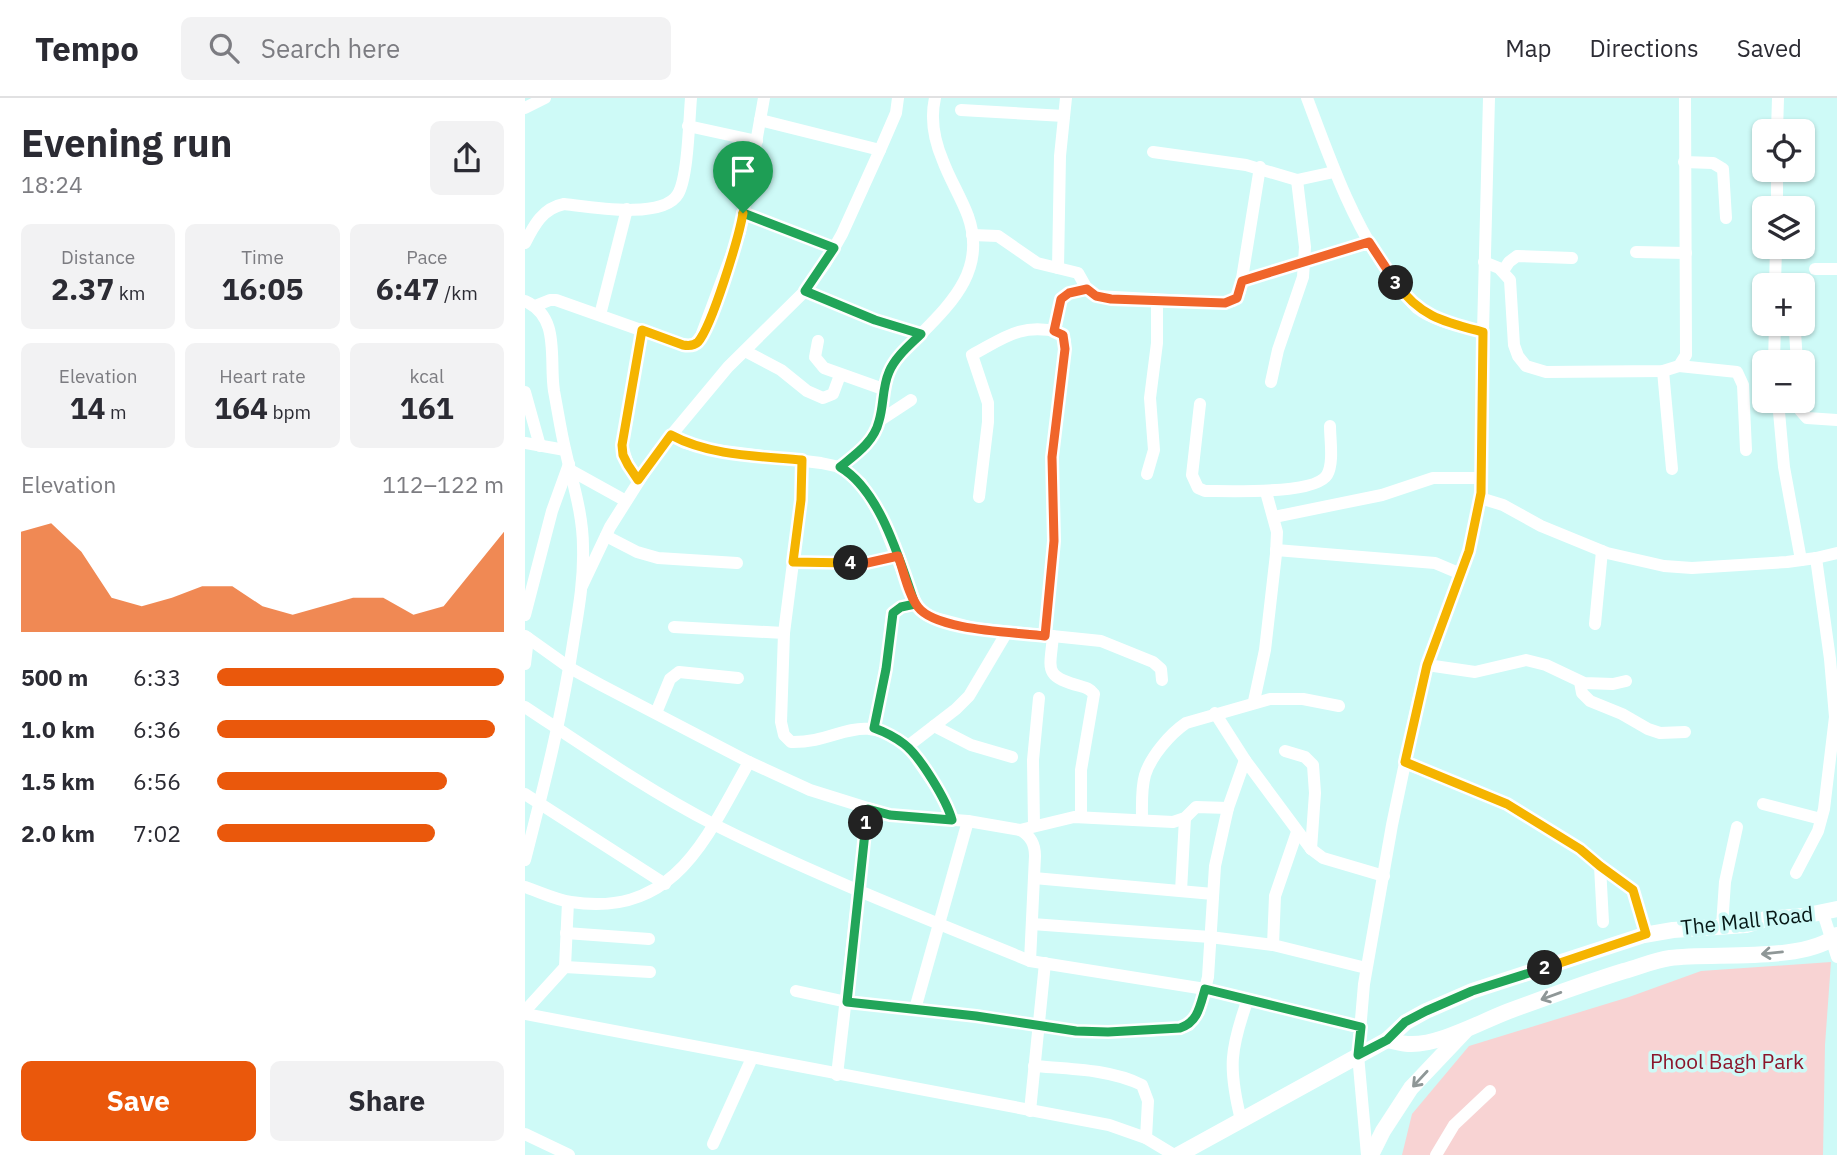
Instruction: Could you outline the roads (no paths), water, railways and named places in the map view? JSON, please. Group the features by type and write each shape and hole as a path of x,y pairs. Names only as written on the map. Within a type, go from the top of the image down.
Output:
{"main road":[{"name":"The Mall Road","path":"1176,1155 1387,1040 1405,1022 1472,991 1646,934 1830,911"},
{"name":"The Mall Road","path":"1387,1040 1409,1045 1467,1030 1506,1012 1588,983 1671,958 1738,957 1798,950 1820,945 1835,937"},
{"path":"1369,1155 1412,1088 1467,1030"}],"street":[{"path":"525,108 545,98"},
{"path":"525,243 539,218 557,205 654,209 675,199 683,184 691,98"},
{"path":"530,303 550,300 683,345 690,346 699,341 711,316 743,213 764,98"},
{"path":"582,586 606,536 638,480 671,435 711,386 805,291 834,248 880,150 898,98"},
{"path":"840,467 870,440 879,421 883,389 892,366 951,304 969,271 973,252 972,235 968,217 938,149 931,113 935,98"},
{"path":"1058,268 1059,168 1066,98"},
{"path":"1307,98 1346,200 1369,242 1402,291 1417,308 1446,322 1483,332"},
{"path":"1369,1155 1358,1055 1366,968 1405,762 1427,665 1469,551 1480,498 1489,98"},
{"path":"1679,366 1686,355 1685,98"},
{"path":"1777,119 1778,98"},
{"path":"961,110 1064,116"},
{"path":"760,120 880,150"},
{"path":"688,126 757,141"},
{"path":"1153,152 1260,167 1297,180 1334,172"},
{"path":"1684,162 1713,163 1723,169 1726,218"},
{"path":"972,235 998,236 1037,263 1078,273 1087,289 1096,296 1225,303 1237,298 1242,281 1260,167"},
{"path":"1271,382 1278,350 1303,276 1305,247 1297,180"},
{"path":"600,315 627,209"},
{"path":"743,213 834,248"},
{"path":"1242,281 1369,242"},
{"path":"1636,252 1686,253"},
{"path":"1503,271 1517,256 1572,258"},
{"path":"1484,262 1503,271 1510,279 1514,345 1526,366 1546,372 1663,371 1679,366 1737,372 1743,385 1746,450"},
{"path":"1815,269 1837,269"},
{"path":"1054,331 1061,299 1069,293 1087,289"},
{"path":"805,291 875,320 921,334"},
{"path":"1147,474 1154,450 1150,398 1157,343 1157,301"},
{"path":"525,860 558,729 570,668 582,586 583,545 581,518 553,382 551,335 548,324 530,303"},
{"path":"979,497 988,403 972,355 1013,333 1031,328 1063,335 1065,349 1052,457 1054,541 1050,664 1054,677 1088,688 1094,694 1081,770 1081,817"},
{"path":"638,480 623,455 622,445 642,330"},
{"path":"818,341 815,357 824,368 883,389"},
{"path":"745,351 781,370 807,391 823,398 834,394 840,375"},
{"path":"1663,371 1672,468"},
{"path":"525,393 540,446"},
{"path":"879,421 911,400"},
{"path":"1200,404 1192,475 1198,488 1205,491 1266,492 1314,484 1327,475 1330,464 1330,426"},
{"path":"1779,413 1784,467 1801,560"},
{"path":"1803,413 1807,418 1837,420"},
{"path":"671,435 685,443 708,449 840,467 861,483 881,517 915,604 928,616 946,622 1007,632 1101,641 1158,665 1162,680"},
{"path":"525,443 565,450"},
{"path":"802,460 801,500 783,633 781,722 786,739 799,742 856,728 874,728 898,739 908,746 942,796 952,820"},
{"path":"569,467 626,501"},
{"path":"525,615 552,511 569,467"},
{"path":"1274,517 1382,495 1433,478 1482,478"},
{"path":"1254,701 1265,650 1276,550 1277,531 1266,492"},
{"path":"1480,498 1503,505 1541,526 1602,551 1644,563 1680,568 1801,560 1837,553"},
{"path":"606,536 637,552 658,558 737,563"},
{"path":"1276,550 1435,563 1461,574"},
{"path":"1595,624 1602,551"},
{"path":"793,562 867,563 898,556"},
{"path":"1796,873 1832,800 1834,704 1816,558"},
{"path":"874,728 886,669 893,613 901,607 915,604"},
{"path":"674,627 783,633"},
{"path":"908,746 969,696 1007,632"},
{"path":"527,637 570,668 749,762 810,790 890,815 968,821 1020,830 1061,819 1081,817 1173,821 1185,818 1196,807 1228,808"},
{"path":"525,664 527,637"},
{"path":"1427,665 1475,672 1526,660 1535,661 1580,682 1605,684 1626,681"},
{"path":"656,713 670,679 679,672 738,678"},
{"path":"1580,682 1582,693 1590,701 1649,729 1668,733 1685,732"},
{"path":"1034,826 1033,760 1039,698"},
{"path":"1142,820 1144,776 1153,759 1177,729 1195,719 1254,701 1285,698 1339,706"},
{"path":"525,707 651,788 714,824 938,924 1030,961 1205,989 1361,1027"},
{"path":"1215,713 1245,760 1311,849 1323,859 1384,876"},
{"path":"934,726 971,746 1012,757"},
{"path":"1285,751 1305,757 1313,765 1315,793 1311,849"},
{"path":"796,991 847,1002 1038,1026 1108,1032 1180,1028 1194,1020 1205,989 1216,866 1228,808 1245,760"},
{"path":"525,887 568,902 614,903 631,900 665,884 685,865 714,824 749,762"},
{"path":"1405,762 1507,804 1563,837 1633,890 1646,934"},
{"path":"525,794 665,884"},
{"path":"1763,804 1821,819"},
{"path":"837,1075 868,809"},
{"path":"1181,891 1185,818"},
{"path":"915,1009 968,821"},
{"path":"1722,926 1725,882 1737,827"},
{"path":"1020,830 1032,839 1035,848 1030,961"},
{"path":"1273,945 1275,896 1297,832"},
{"path":"1600,866 1603,922"},
{"path":"1034,878 1213,894"},
{"path":"525,1012 565,967 568,902"},
{"path":"1830,911 1837,957"},
{"path":"1032,924 1210,937 1273,945 1366,968"},
{"path":"566,933 649,939"},
{"path":"1030,1111 1045,963"},
{"path":"565,967 650,972"},
{"path":"1241,1120 1231,1074 1232,1052 1236,1031 1248,999"},
{"path":"525,1012 837,1075 1122,1128 1176,1155"},
{"path":"713,1144 752,1058"},
{"path":"1034,1066 1113,1076 1142,1085 1148,1101 1146,1138"},
{"path":"1436,1155 1454,1125 1490,1091"},
{"path":"525,1134 569,1155"}],"park label":[{"name":"Phool Bagh Park","path":"1727,1062"}]}
